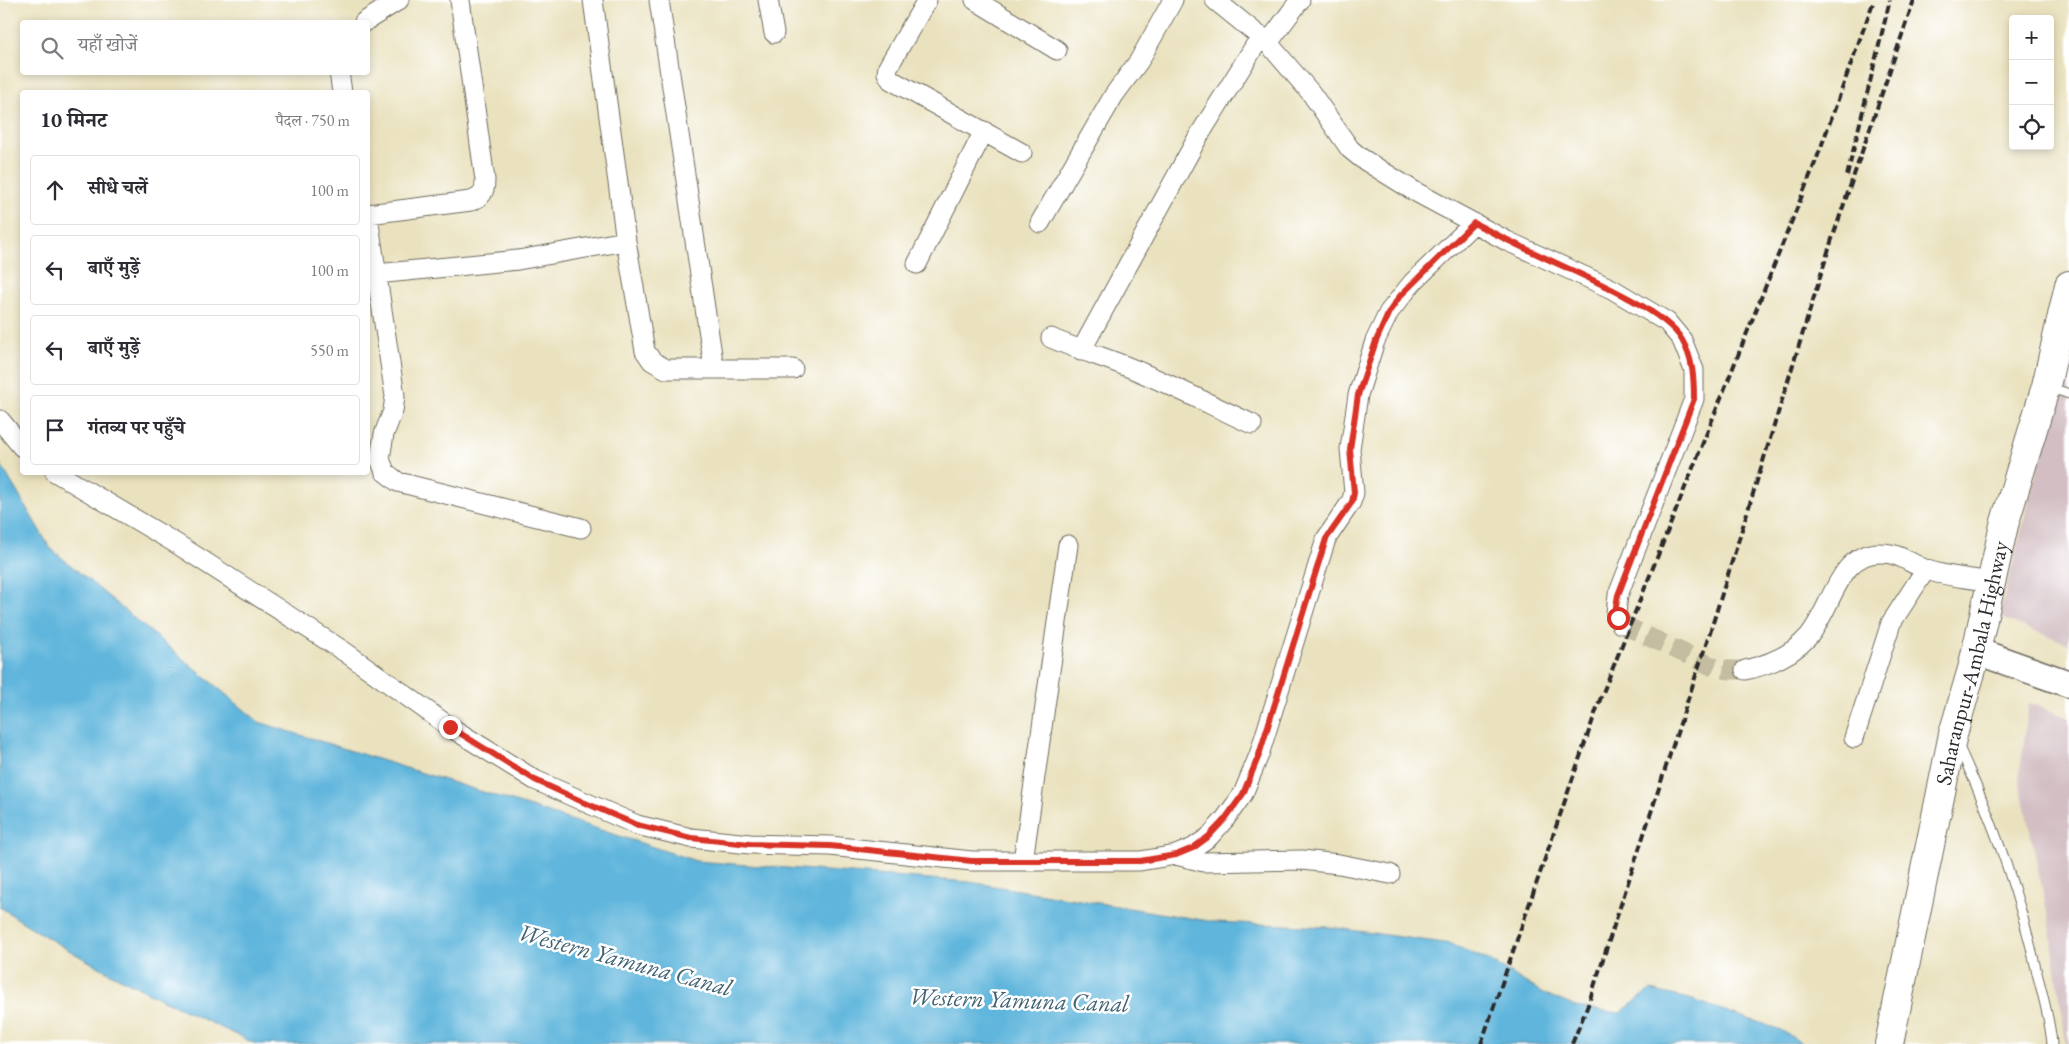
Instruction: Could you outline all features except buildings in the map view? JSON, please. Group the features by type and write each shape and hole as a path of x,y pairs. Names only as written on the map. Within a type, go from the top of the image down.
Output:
{"main road":[{"name":"Saharanpur-Ambala Highway","path":"1889,1044 1953,734 1976,651 2004,525 2058,390 2069,285"}],"street":[{"path":"367,20 399,0"},
{"path":"370,216 471,201 483,194 485,190 460,0"},
{"path":"593,0 626,241 642,344 648,357 666,369 793,369"},
{"path":"659,0 714,368"},
{"path":"768,0 774,33"},
{"path":"927,0 888,67 888,76 893,82 1022,153"},
{"path":"975,0 1057,50"},
{"path":"1040,222 1114,95 1139,61 1174,0"},
{"path":"1215,0 1264,40 1311,93 1350,149 1414,191 1507,241 1612,289 1667,322 1682,340 1694,370 1694,399 1618,595 1616,613 1621,624"},
{"path":"1081,351 1198,137 1264,40 1300,0"},
{"path":"339,75 342,90"},
{"path":"917,264 984,131"},
{"path":"63,475 176,544 345,652 450,727 535,780 637,825 691,838 740,843 830,846 972,861 1140,861 1176,855 1193,848 1208,837 1225,819 1243,794 1259,755 1326,539 1352,502 1354,493 1350,449 1358,395 1376,341 1389,312 1413,282 1474,223"},
{"path":"370,230 395,396 393,411 380,452 380,459 385,472 398,482 581,528"},
{"path":"376,274 518,260 626,241"},
{"path":"1051,338 1140,372 1252,424"},
{"path":"0,420 20,445"},
{"path":"1023,861 1068,545"},
{"path":"1745,670 1765,666 1800,645 1819,622 1847,568 1860,556 1880,552 1897,554 1926,569 1991,582"},
{"path":"1854,738 1891,623 1926,569"},
{"path":"1976,651 2069,684"},
{"path":"1176,855 1204,862 1302,860 1340,864 1390,874"}],"lane":[{"path":"1953,734 1985,804 2004,853 2034,959 2051,1029 2052,1044"}],"shaded area":[{"path":"2069,346 2069,644 1999,617"},
{"path":"2029,703 2069,718 2069,1044 2066,1044 2050,925 2019,779"}],"water":[{"name":"Western Yamuna Canal","path":"0,463 50,548 259,722 696,861 969,882 1215,922 1329,927 1451,944 1490,961 1543,993 1576,1007 1620,1013 1650,990 1690,999 1781,1030 1803,1044 256,1044 93,964 0,907"}],"tunnel":[{"path":"1621,624 1716,668 1745,670"}],"railway":[{"path":"1481,1044 1598,705 1817,158 1874,0"},
{"path":"1847,176 1890,0"},
{"path":"1572,1044 1588,1005 1712,626 1831,242 1914,0"}],"route":[{"path":"450,727 535,780 637,825 691,838 750,844 830,846 909,856 972,861 1140,861 1176,855 1193,848 1208,837 1225,819 1243,794 1259,755 1326,539 1352,502 1354,493 1350,449 1358,395 1376,341 1389,312 1413,282 1474,223 1507,241 1612,289 1667,322 1682,340 1694,370 1694,399 1618,595 1616,613 1618,618"}]}
